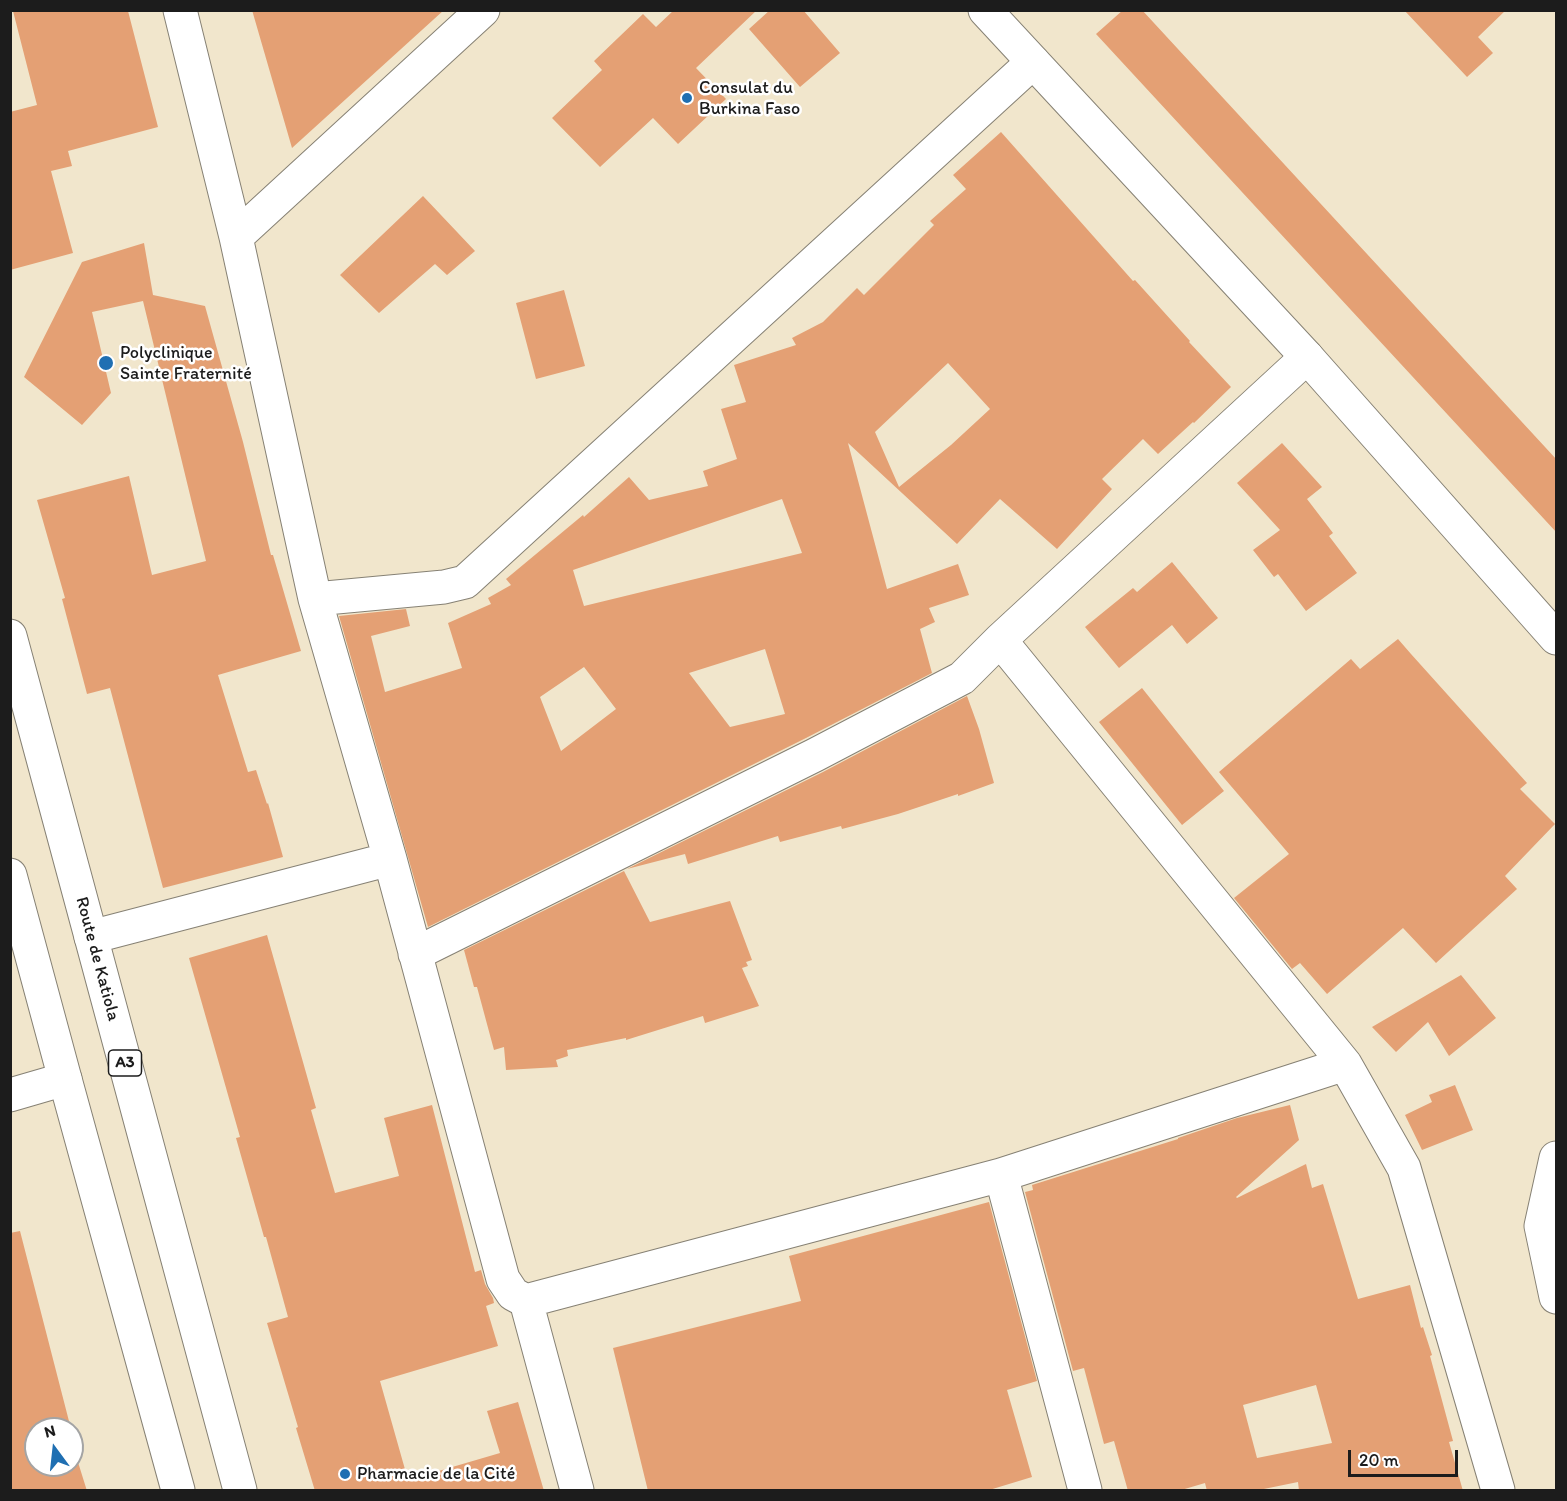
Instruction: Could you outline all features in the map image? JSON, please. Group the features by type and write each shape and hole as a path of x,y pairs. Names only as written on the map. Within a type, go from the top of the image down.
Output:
{"main road":[{"path":"180,10 236,237 315,599 390,859 503,1279 513,1294 526,1301 1001,1174 1345,1064"},
{"path":"236,237 483,10"},
{"path":"985,10 1307,357 1557,638"},
{"path":"315,599 444,587 465,582 1033,62"},
{"path":"415,954 815,755 962,678 1000,640 1307,357"},
{"name":"Route de Katiola","path":"10,636 240,1491"},
{"path":"1000,640 1345,1064 1404,1168 1498,1491"},
{"path":"91,938 390,859"},
{"path":"10,875 178,1491"},
{"path":"10,1095 65,1079"},
{"path":"1557,1158 1541,1226 1557,1297"},
{"path":"1001,1174 1085,1491"},
{"path":"526,1301 577,1491"}],"building":[{"path":"252,10 444,10 292,148"},
{"path":"674,10 757,10 696,68 726,99 678,144 653,118 600,167 552,118 602,70 594,61 643,14 656,27"},
{"path":"770,10 803,10 840,53 800,87 749,29"},
{"path":"1123,10 1142,10 1557,460 1557,533 1096,34"},
{"path":"1404,10 1506,10 1478,37 1493,53 1467,77"},
{"path":"13,11 128,11 158,127 68,151 72,166 51,171 73,253 10,270 10,112 37,105"},
{"path":"1001,132 1231,387 1158,454 1143,439 1102,479 1112,489 1057,549 1000,499 957,544 848,443 887,589 958,564 969,595 929,608 935,622 920,629 932,673 428,927 339,616 406,609 410,626 371,636 385,692 462,668 448,623 491,604 488,598 511,585 506,579 583,515 584,517 629,477 649,500 708,486 703,471 737,459 721,409 746,402 734,365 796,345 792,338 823,322 857,288 864,295 934,225 930,221 966,189 953,175","holes":["948,363 990,409 951,445 899,487 875,432","782,499 802,553 584,606 573,570","765,649 785,714 730,727 689,673","584,667 616,709 561,751 540,697"]},
{"path":"423,196 475,251 447,275 435,264 379,313 340,275"},
{"path":"144,243 153,295 205,306 243,442 271,555 273,555 301,651 218,675 248,772 256,770 283,857 163,888 110,688 87,694 62,599 65,598 37,500 129,476 152,575 206,561 143,301 92,312 111,393 82,425 24,377 82,262"},
{"path":"564,290 585,366 536,379 516,303"},
{"path":"1282,443 1322,487 1307,499 1333,533 1329,536 1357,573 1306,611 1278,574 1274,577 1253,550 1280,530 1237,483"},
{"path":"1172,562 1218,618 1187,644 1172,625 1119,668 1085,627 1133,588 1137,592"},
{"path":"1398,639 1527,783 1520,789 1555,824 1505,876 1517,889 1436,963 1403,928 1327,994 1300,963 1292,969 1234,898 1289,854 1219,772 1351,659 1360,669"},
{"path":"1142,688 1224,791 1182,825 1099,722"},
{"path":"967,696 994,783 958,796 958,794 898,814 842,829 841,826 780,842 778,836 688,864 685,854 627,869 823,772"},
{"path":"624,871 650,922 730,901 752,960 746,962 748,966 742,968 759,1006 705,1023 703,1016 626,1040 626,1038 567,1050 568,1056 556,1060 558,1067 506,1070 504,1047 494,1050 477,987 474,987 464,950"},
{"path":"267,935 316,1108 311,1110 335,1193 399,1176 384,1118 432,1105 475,1272 481,1270 485,1284 493,1298 494,1303 486,1306 498,1346 380,1381 408,1480 500,1453 487,1411 518,1402 544,1491 315,1491 267,1323 288,1317 236,1138 240,1137 189,958"},
{"path":"1461,975 1496,1018 1449,1056 1428,1022 1396,1052 1372,1027"},
{"path":"1455,1085 1473,1130 1422,1150 1405,1115 1432,1102 1429,1095"},
{"path":"1290,1105 1299,1140 1237,1198 1306,1164 1312,1188 1323,1184 1358,1299 1410,1285 1421,1328 1423,1327 1432,1355 1430,1356 1453,1441 1449,1442 1463,1491 1299,1491 1298,1482 1254,1491 1207,1491 1205,1483 1178,1491 1128,1491 1114,1441 1104,1444 1084,1368 1073,1371 1025,1192 1033,1190 1032,1185 1237,1118","holes":["1316,1385 1332,1443 1257,1458 1243,1405"]},
{"path":"989,1202 1037,1381 1007,1390 1032,1477 986,1491 648,1491 613,1348 801,1301 789,1256"},
{"path":"20,1231 68,1417 24,1417 24,1477 83,1477 87,1491 10,1491 10,1233"}],"place":[{"name":"Consulat du Burkina Faso","path":"687,98"},
{"name":"Polyclinique Sainte Fraternité","path":"106,363"},
{"name":"Pharmacie de la Cité","path":"345,1474"}]}
